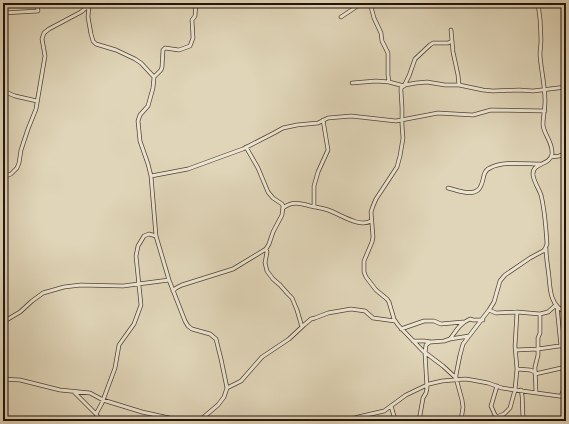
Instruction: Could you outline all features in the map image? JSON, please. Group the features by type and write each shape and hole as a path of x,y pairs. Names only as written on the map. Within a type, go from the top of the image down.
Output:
{"street":[{"path":"3,13 38,11 37,3"},
{"path":"196,3 195,16 192,20 193,38 190,46 179,50 165,48 163,50 161,70 154,77 153,88 148,106 140,115 138,121 140,141 151,176 156,236 169,280 188,326 194,330 212,335 216,339 227,388 224,397 218,405 199,421"},
{"path":"341,17 357,8 362,3"},
{"path":"370,3 381,33 382,41 387,51 389,82"},
{"path":"448,188 466,193 475,191 480,188 486,171 490,168 509,163 540,164 547,162 551,157 552,150 543,126 545,110 540,54 540,12 538,3"},
{"path":"89,4 88,17 93,41 96,44 116,50 135,59 154,77"},
{"path":"3,177 11,174 17,168 24,140 36,109 45,56 42,39 44,33 78,14 89,4"},
{"path":"451,30 454,59 459,85"},
{"path":"452,41 448,43 433,43 426,48 415,60 409,76 404,86 401,88 402,143 398,163 376,199 371,212 373,237 364,261 364,272 376,290 389,302 395,321 401,329 425,353 443,366 456,379"},
{"path":"352,83 376,81 389,82 404,86 427,82 493,90 533,90 566,87"},
{"path":"3,91 15,96 37,101"},
{"path":"151,176 188,169 246,147 283,128 316,123 328,118 351,116 396,121 433,113 473,115 491,110 545,110"},
{"path":"314,207 314,186 318,172 328,150 323,120"},
{"path":"173,291 182,285 233,269 266,249 269,244 273,232 282,215 283,208 282,204 275,200 268,192 258,168 246,147"},
{"path":"551,157 566,154"},
{"path":"540,164 536,168 533,175 543,205 547,267 552,298 557,306 566,312"},
{"path":"283,208 288,204 294,203 328,210 362,223 367,223 371,220"},
{"path":"96,414 101,406 116,368 119,345 134,324 141,305 136,256 138,246 144,236 149,234 156,236"},
{"path":"461,421 462,400 456,379 462,346 490,310 503,276 543,251 546,246"},
{"path":"266,249 267,252 265,263 267,270 271,277 292,297 298,310 302,327"},
{"path":"3,322 20,312 36,298 51,290 76,285 113,286 169,280"},
{"path":"490,310 496,313 517,312 540,314 548,312 557,306"},
{"path":"557,306 561,346"},
{"path":"227,388 241,381 262,357 289,339 311,319 349,309 365,311 373,318 395,321"},
{"path":"497,386 491,406 498,419 510,408 515,390 517,370 517,312"},
{"path":"536,393 535,367 538,359 540,314"},
{"path":"401,329 424,321 434,321 441,324 463,322 470,319 483,320"},
{"path":"450,339 463,322"},
{"path":"413,341 444,341 470,335"},
{"path":"419,421 423,398 426,393 427,386 425,353 426,346 430,342"},
{"path":"516,350 566,345"},
{"path":"3,360 5,367 3,373"},
{"path":"517,370 533,371 535,373 566,367"},
{"path":"3,379 20,380 74,392 92,394 103,400 142,412 183,421"},
{"path":"346,421 384,410 406,395 440,381 456,379 472,380 488,383 502,388 566,397"},
{"path":"561,396 566,384"},
{"path":"521,390 522,414 524,421"},
{"path":"74,392 96,414 98,421"},
{"path":"391,406 394,421"}]}
